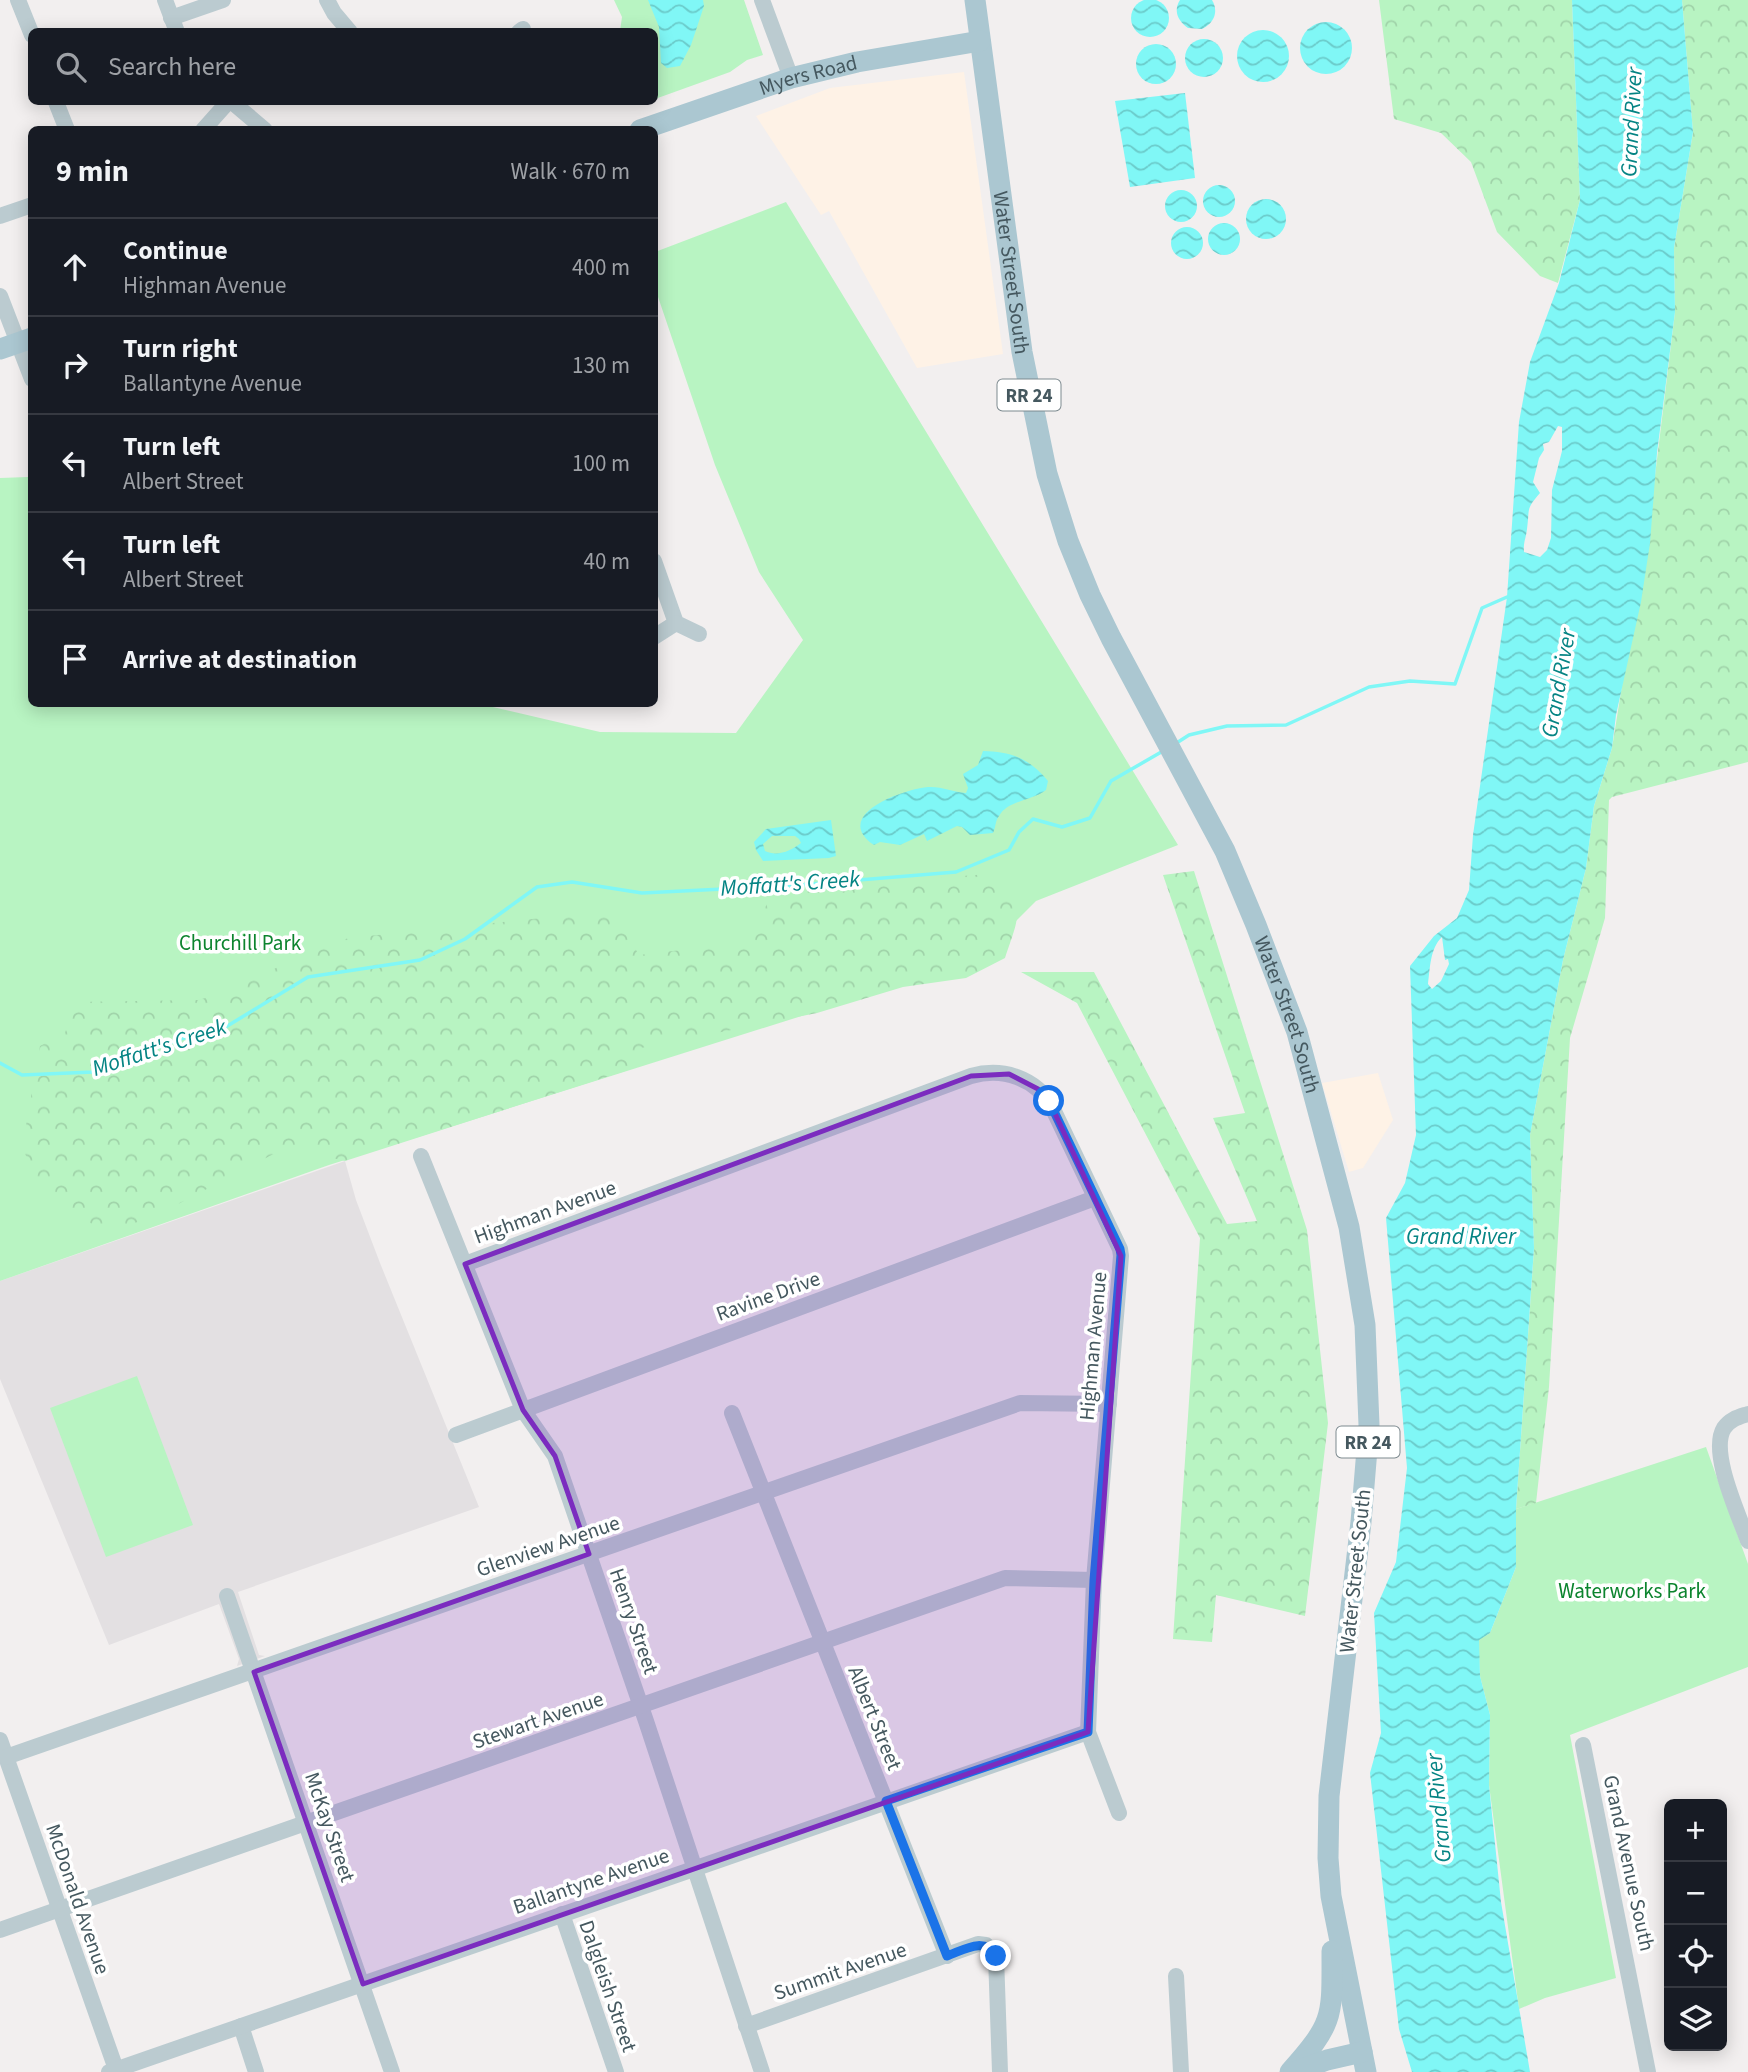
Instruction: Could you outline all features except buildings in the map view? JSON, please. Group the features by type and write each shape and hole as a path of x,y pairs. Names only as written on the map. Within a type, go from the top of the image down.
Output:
{"main road":[{"name":"Water Street South","path":"975,0 1022,352 1047,474 1068,541 1090,596 1225,852 1297,1032 1349,1227 1365,1325 1370,1425 1329,1796 1328,1858 1331,1896 1364,2062"},
{"name":"Myers Road","path":"652,126 790,78 857,62 980,41"},
{"path":"1292,2072 1317,2042 1331,2015 1331,1896"},
{"name":"RR 24","path":"1292,2072 1327,2060 1364,2062"}],"street":[{"path":"18,0 29,28"},
{"path":"165,0 174,25 223,0"},
{"path":"327,0 347,28"},
{"path":"762,0 790,78"},
{"path":"57,105 65,126"},
{"path":"207,126 227,105"},
{"path":"234,105 260,126"},
{"path":"0,216 28,206"},
{"path":"0,296 28,369"},
{"path":"658,572 676,623 699,634"},
{"path":"658,634 676,623"},
{"name":"Highman Avenue","path":"465,1264 986,1072 1015,1076 1031,1084 1044,1095 1052,1107 1121,1255 1094,1580 1088,1732 1119,1813"},
{"name":"Henry Street","path":"421,1156 523,1410 555,1456 762,2072"},
{"name":"Ravine Drive","path":"456,1435 1095,1198"},
{"name":"Glenview Avenue","path":"6,1757 1020,1403 1109,1404"},
{"name":"Albert Street","path":"732,1413 947,1956"},
{"path":"1748,1414 1727,1424 1721,1435 1720,1449 1723,1467 1748,1541"},
{"name":"Stewart Avenue","path":"0,1930 1005,1578 1094,1580"},
{"name":"McKay Street","path":"227,1596 392,2072"},
{"name":"Ballantyne Avenue","path":"114,2071 1088,1732"},
{"name":"McDonald Avenue","path":"0,1740 114,2071"},
{"name":"Grand Avenue South","path":"1583,1745 1648,2072"},
{"name":"Dalgleish Street","path":"562,1914 616,2072"},
{"path":"947,1956 978,1944 986,1945 996,1956 1000,2072"},
{"name":"Summit Avenue","path":"746,2026 947,1956"},
{"path":"1176,1976 1181,2072"},
{"path":"241,2026 256,2072"}],"highlighted area":[{"path":"1009,1074 1038,1089 1052,1107 1121,1256 1088,1732 363,1984 254,1672 589,1554 555,1456 523,1410 465,1264 971,1076"}],"shaded area":[{"path":"964,72 1003,354 917,368 829,211 821,215 756,116 830,88"},
{"path":"1378,1073 1393,1120 1363,1168 1349,1172 1322,1083"},
{"path":"345,1161 356,1200 380,1263 479,1507 238,1592 259,1655 265,1656 237,1666 239,1659 219,1604 109,1645 0,1379 0,1281"}],"green space":[{"path":"614,0 744,0 763,55 747,60 730,72 658,98 658,28 620,28 622,17"},
{"path":"1379,0 1572,0 1580,200 1558,283 1540,276 1497,232 1471,162 1441,133 1394,119"},
{"path":"1682,0 1748,0 1748,762 1612,797 1609,800 1605,918 1570,1038 1549,1387 1536,1503 1516,1509 1534,1249 1530,1135 1563,960 1586,868 1594,806 1612,748 1653,492 1675,312 1674,248 1693,132"},
{"name":"Churchill Park","path":"786,202 1178,845 1036,901 976,961 329,1165 0,1281 0,478 28,477 28,707 493,707 600,732 736,733 803,640 759,572 715,465 658,297 658,251"},
{"path":"1194,871 1307,1230 1328,1423 1305,1616 1216,1595 1212,1642 1173,1639 1200,1238 1077,1003 1021,972 1094,972 1227,1224 1257,1221 1213,1118 1245,1113 1163,875"},
{"path":"989,874 1014,905 1017,920 1005,958 966,978 903,987 817,1013 641,1048 625,1071 345,1161 287,1147 180,1203 126,1227 105,1229 75,1217 45,1193 22,1148 40,1046 65,1033 75,1002 198,1000 231,991 315,948 349,938 609,911 639,955 750,942 773,890"},
{"path":"137,1376 193,1525 106,1557 50,1408"},
{"name":"Waterworks Park","path":"1706,1447 1748,1564 1748,1667 1570,1735 1616,1978 1545,1998 1519,2009 1489,1785 1490,1715 1480,1676 1478,1639 1490,1633 1516,1567 1516,1509"}],"water":[{"path":"1150,-1 1163,5 1169,18 1163,31 1150,37 1137,31 1131,18 1137,5"},
{"path":"648,0 703,0 704,6 691,45 680,66 667,68 661,63 659,27"},
{"path":"1180,0 1212,0 1215,13 1210,24 1202,29 1188,28 1178,16"},
{"name":"Grand River","path":"1572,0 1682,0 1693,132 1674,248 1675,312 1657,453 1650,543 1612,748 1594,806 1586,868 1563,960 1530,1135 1534,1248 1516,1509 1516,1567 1490,1633 1479,1640 1480,1676 1490,1715 1489,1785 1501,1902 1530,2072 1412,2072 1399,2029 1370,1773 1381,1733 1374,1613 1396,1562 1407,1468 1386,1218 1405,1183 1416,1135 1410,966 1434,936 1457,918 1469,890 1473,835 1507,597 1519,422 1530,362 1559,283 1580,200","holes":["1558,426 1562,427 1562,451 1552,490 1551,538 1547,550 1540,557 1524,552 1524,543 1529,510 1540,493 1533,482 1539,458 1544,450 1543,444 1549,442","1442,937 1445,960 1448,959 1449,964 1441,981 1432,989 1428,984 1431,959"]},
{"path":"1326,22 1336,24 1344,30 1350,38 1350,58 1344,66 1336,72 1326,74 1316,72 1308,66 1302,58 1300,48 1302,38 1308,30 1316,24"},
{"path":"1263,30 1282,37 1289,56 1282,75 1263,82 1244,75 1237,56 1244,37"},
{"path":"1204,39 1218,44 1223,58 1218,72 1204,77 1190,72 1185,58 1190,44"},
{"path":"1156,44 1170,50 1176,64 1170,78 1156,84 1142,78 1136,64 1142,50"},
{"path":"1185,93 1195,178 1130,187 1115,101"},
{"path":"1219,185 1230,190 1235,201 1230,212 1219,217 1208,212 1203,201 1208,190"},
{"path":"1181,190 1192,195 1197,206 1192,217 1181,222 1170,217 1165,206 1170,195"},
{"path":"1266,199 1274,200 1280,205 1285,211 1285,227 1280,233 1274,238 1266,239 1258,238 1252,233 1247,227 1246,219 1247,211 1252,205 1258,200"},
{"path":"1224,223 1235,228 1240,239 1235,250 1224,255 1213,250 1208,239 1213,228"},
{"path":"1187,227 1198,232 1203,243 1198,254 1187,259 1176,254 1171,243 1176,232"},
{"path":"983,751 1011,755 1027,762 1048,781 1046,790 1003,811 993,833 970,835 957,826 927,841 924,834 900,845 880,842 874,845 863,834 860,824 865,814 889,798 928,787 966,793 968,788 963,774 978,765"},
{"path":"831,820 836,856 763,861 754,842 766,829","holes":["772,836 795,836 801,843 793,848 779,853 765,851 763,844"]}],"waterway":[{"name":"Moffatt's Creek","path":"1175,744 1189,735 1227,726 1286,725 1369,687 1410,681 1455,684 1482,608 1507,597"},
{"name":"Moffatt's Creek","path":"0,1063 22,1075 93,1072 180,1039 224,1028 308,977 420,960 465,939 537,887 572,882 642,893 786,886 956,872 1009,850 1019,832 1033,819 1062,827 1090,818 1111,781 1163,751"}],"route":[{"path":"996,1956 986,1945 978,1944 947,1956 886,1801 1088,1732 1094,1580 1121,1255 1049,1101"}]}
